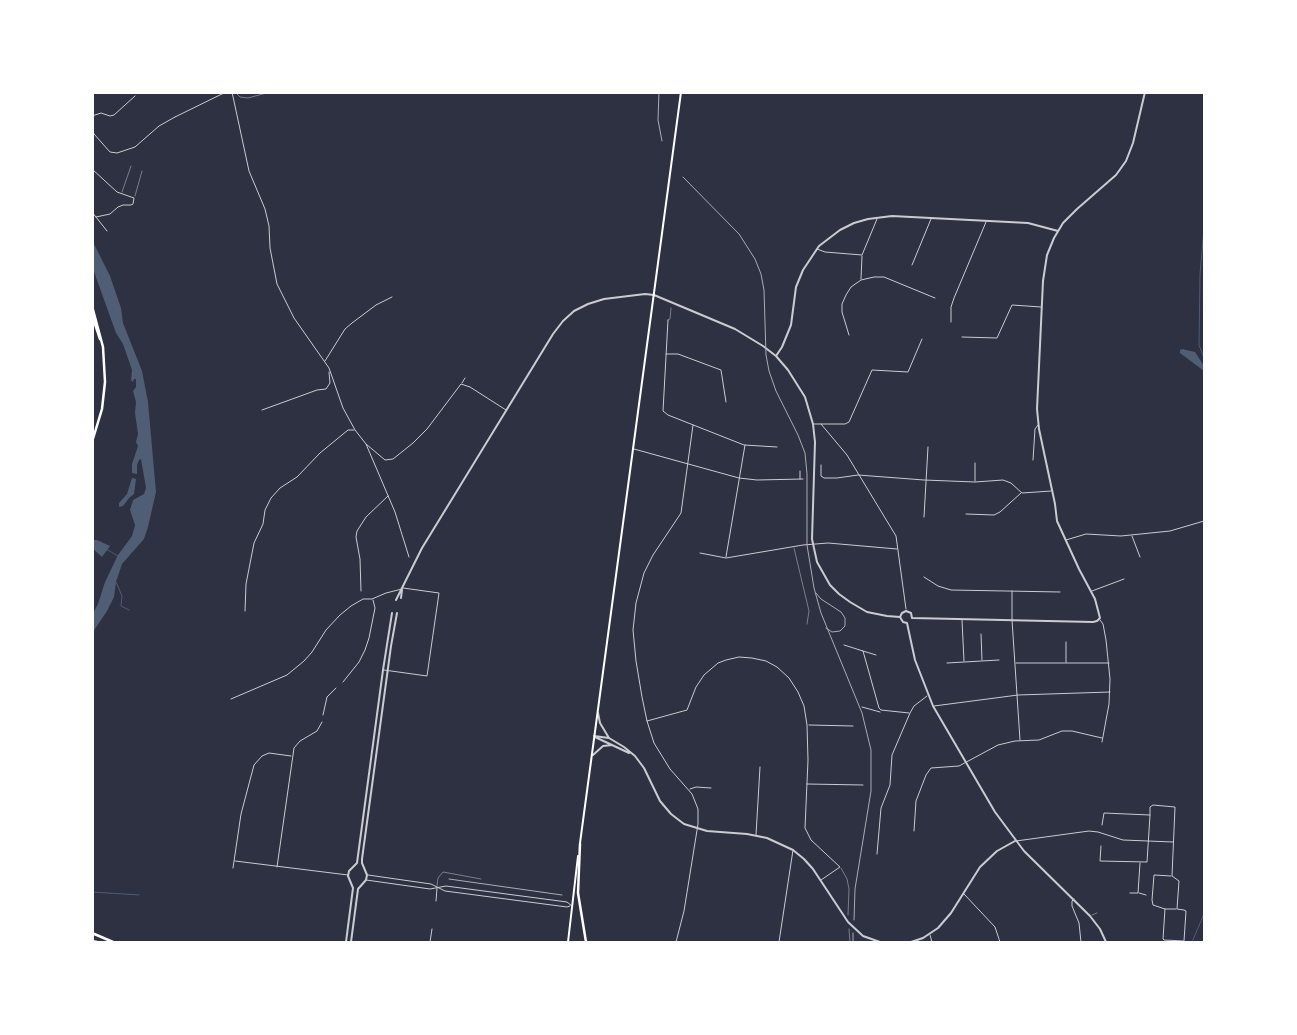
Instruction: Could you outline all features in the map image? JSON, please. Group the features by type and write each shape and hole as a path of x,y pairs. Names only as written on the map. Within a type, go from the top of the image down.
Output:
{"highway":[{"path":"92,306 104,347 105,389 100,417 92,442"},
{"path":"92,315 104,347"},
{"path":"92,331 92,356"},
{"path":"92,365 92,386"},
{"path":"580,844 578,892 586,942"},
{"path":"92,933 113,942"},
{"path":"92,941 97,942"}],"main road":[{"path":"568,942 591,756 681,92"}],"street":[{"path":"92,130 110,152 117,153 135,147 159,126 226,92"},
{"path":"233,92 249,171 265,209 269,226 270,248 277,284 294,318 329,368 342,408 366,444 385,460 393,459 427,429 465,378"},
{"path":"1102,742 1110,692 1109,663 1103,624 1092,591 1078,569 1057,521 1038,425 1037,408 1042,307 1046,262 1058,231 1074,211 1110,181 1125,164 1133,143 1145,92"},
{"path":"92,116 101,113 110,116 114,115 135,96"},
{"path":"92,169 117,192 134,198 133,204 123,205 110,214 96,218"},
{"path":"92,212 107,231"},
{"path":"776,356 782,347 791,324 795,295 801,274 816,249 840,230 854,223 878,217 932,218 1032,224 1058,231"},
{"path":"861,280 862,255 878,217"},
{"path":"912,265 932,218"},
{"path":"951,322 951,306 987,221"},
{"path":"816,249 825,252 862,255"},
{"path":"849,335 842,312 842,304 851,287 861,280 874,277 884,278 935,298"},
{"path":"396,600 422,548 553,334 563,321 574,311 588,304 604,299 642,294 654,295 735,329 756,341 776,356 793,376 809,408 813,424 815,442 812,539 817,562 824,576 839,594 859,608 868,612 900,617"},
{"path":"324,362 345,330 359,317 392,297"},
{"path":"962,337 997,338 1012,305 1042,307"},
{"path":"668,320 663,411 668,415 745,445 777,447"},
{"path":"813,424 845,424 849,422 872,370 908,372 922,338"},
{"path":"666,354 678,354 720,370 726,402"},
{"path":"262,410 317,390 326,389 330,383 329,368"},
{"path":"462,384 506,410"},
{"path":"821,424 839,444 896,536 906,611"},
{"path":"676,942 684,911 697,829 698,809 689,790 678,780 655,745 647,721 634,639 636,603 640,584 648,565 681,513 693,425"},
{"path":"1033,460 1034,429 1038,425"},
{"path":"244,611 246,584 254,543 268,502 280,488 297,477 320,452 348,430 355,430"},
{"path":"366,444 401,527 409,556"},
{"path":"726,558 745,445"},
{"path":"924,518 928,447"},
{"path":"633,449 739,478 757,480 802,479 800,471"},
{"path":"975,463 975,482"},
{"path":"821,466 822,478 858,475 975,482 1007,481 1022,493"},
{"path":"966,514 994,515 1022,493 1051,491"},
{"path":"361,591 360,559 356,538 358,531 366,517 389,496"},
{"path":"1065,540 1086,534 1107,536 1132,535 1176,530 1204,521"},
{"path":"1132,535 1140,557"},
{"path":"700,553 726,558 793,546 838,543 852,546 898,549"},
{"path":"924,577 938,586 951,590 1060,592"},
{"path":"1092,591 1124,579"},
{"path":"401,598 403,589"},
{"path":"231,699 287,675 304,661 326,630 340,615 363,599 372,599 403,589 439,593 427,676 383,670"},
{"path":"1012,592 1012,620 1020,741"},
{"path":"344,682 359,662 370,638 375,608 372,599"},
{"path":"900,617 906,611"},
{"path":"906,611 911,613 912,618"},
{"path":"366,880 367,875 362,859 387,671 397,613"},
{"path":"355,867 392,614"},
{"path":"900,617 903,622 907,623"},
{"path":"912,618 1093,622 1100,619"},
{"path":"907,623 912,618"},
{"path":"962,619 964,662"},
{"path":"907,623 915,660 928,696 965,763 999,818 1026,854 1090,916 1100,929 1106,942"},
{"path":"981,634 982,661"},
{"path":"1066,642 1066,663"},
{"path":"844,644 876,656"},
{"path":"863,651 879,708 881,710 910,713"},
{"path":"647,721 687,710 698,683 709,669 718,663 739,657 766,661 777,667 789,678 804,705 808,724 804,828 807,835 840,867 821,880"},
{"path":"947,663 999,660"},
{"path":"1015,663 1109,663"},
{"path":"323,715 327,697 336,688"},
{"path":"933,706 1018,695 1110,692"},
{"path":"877,854 881,808 890,785 892,755 914,706 928,696"},
{"path":"862,707 880,712"},
{"path":"598,713 600,723 609,738"},
{"path":"277,867 294,748 300,741 317,731 322,722"},
{"path":"808,724 853,726"},
{"path":"914,831 916,801 926,774 931,768 958,766 989,748 1003,743 1039,740 1062,731 1072,731 1102,738"},
{"path":"594,736 609,738 624,746 644,768 667,810 680,822 697,829 756,836 772,840 793,850 804,859 821,880 844,917 860,933 880,942"},
{"path":"594,736 632,754"},
{"path":"591,756 597,749 603,746 614,746"},
{"path":"233,868 241,814 252,772 262,756 269,753 292,756"},
{"path":"756,836 760,767"},
{"path":"807,784 863,785"},
{"path":"689,790 696,787 711,788"},
{"path":"1101,846 1100,860 1147,862 1150,806 1175,807 1172,876"},
{"path":"1102,825 1104,813 1150,815"},
{"path":"911,942 930,935 945,921 974,876 988,859 1007,844 1015,841 1090,831 1123,840 1174,842"},
{"path":"779,942 793,850"},
{"path":"234,861 348,875"},
{"path":"1138,893 1140,862"},
{"path":"346,942 353,888 348,880 348,875 349,871 355,867 363,867"},
{"path":"367,875 431,884 445,891 566,907 572,906"},
{"path":"1165,909 1163,939 1184,941 1186,914 1184,910 1165,909 1153,905 1154,875 1172,876 1179,880 1177,909"},
{"path":"352,885 360,884 366,880 430,889 446,886 567,902 572,906"},
{"path":"351,942 360,884"},
{"path":"436,901 437,888"},
{"path":"963,893 995,927 1000,942"},
{"path":"1130,893 1146,895"},
{"path":"1074,899 1072,906 1079,923 1081,942"},
{"path":"430,942 432,929"},
{"path":"930,935 932,942"}],"lane":[{"path":"233,92 240,97 248,98 270,92"},
{"path":"122,194 131,166"},
{"path":"134,198 142,171"},
{"path":"668,320 670,319 672,308"},
{"path":"793,546 809,610 807,624"},
{"path":"840,867 849,889 848,915"},
{"path":"437,888 438,878 442,873 450,872 455,875 481,878"},
{"path":"819,886 823,884"},
{"path":"1090,916 1097,913"},
{"path":"849,930 850,942"}],"water":[{"path":"92,240 110,276 121,308 123,323 142,371 148,402 156,492 144,539 122,564 116,582 114,597 93,632 93,613 105,582 118,555 132,536 135,525 130,510 133,500 144,494 146,488 141,459 137,465 137,474 132,473 132,464 138,446 136,442 138,434 135,413 136,402 133,391 136,387 136,379 133,382 131,380 132,370 123,344 116,333 93,269"},
{"path":"1182,349 1195,352 1204,366 1204,371 1180,353"},
{"path":"132,478 136,479 134,494 123,506 119,507 119,503 127,494"},
{"path":"92,540 97,540 110,546 102,557 93,549"}],"waterway":[{"path":"1204,229 1200,274 1199,345 1204,358"},
{"path":"106,549 118,556"},
{"path":"116,582 122,596 121,606 129,610"},
{"path":"92,892 139,895"},
{"path":"1192,942 1204,914"}],"tram line":[{"path":"659,92 658,120 662,141"},
{"path":"683,177 739,234 755,259 761,274 764,290 766,355 769,371 776,391 805,453 807,474 807,545 814,588 821,613 862,713 871,750 871,791 855,889 854,920"},
{"path":"816,593 821,599 841,612 845,618 845,626 840,631 832,632 826,628"},
{"path":"449,879 562,895"},
{"path":"853,933 853,942"}]}
